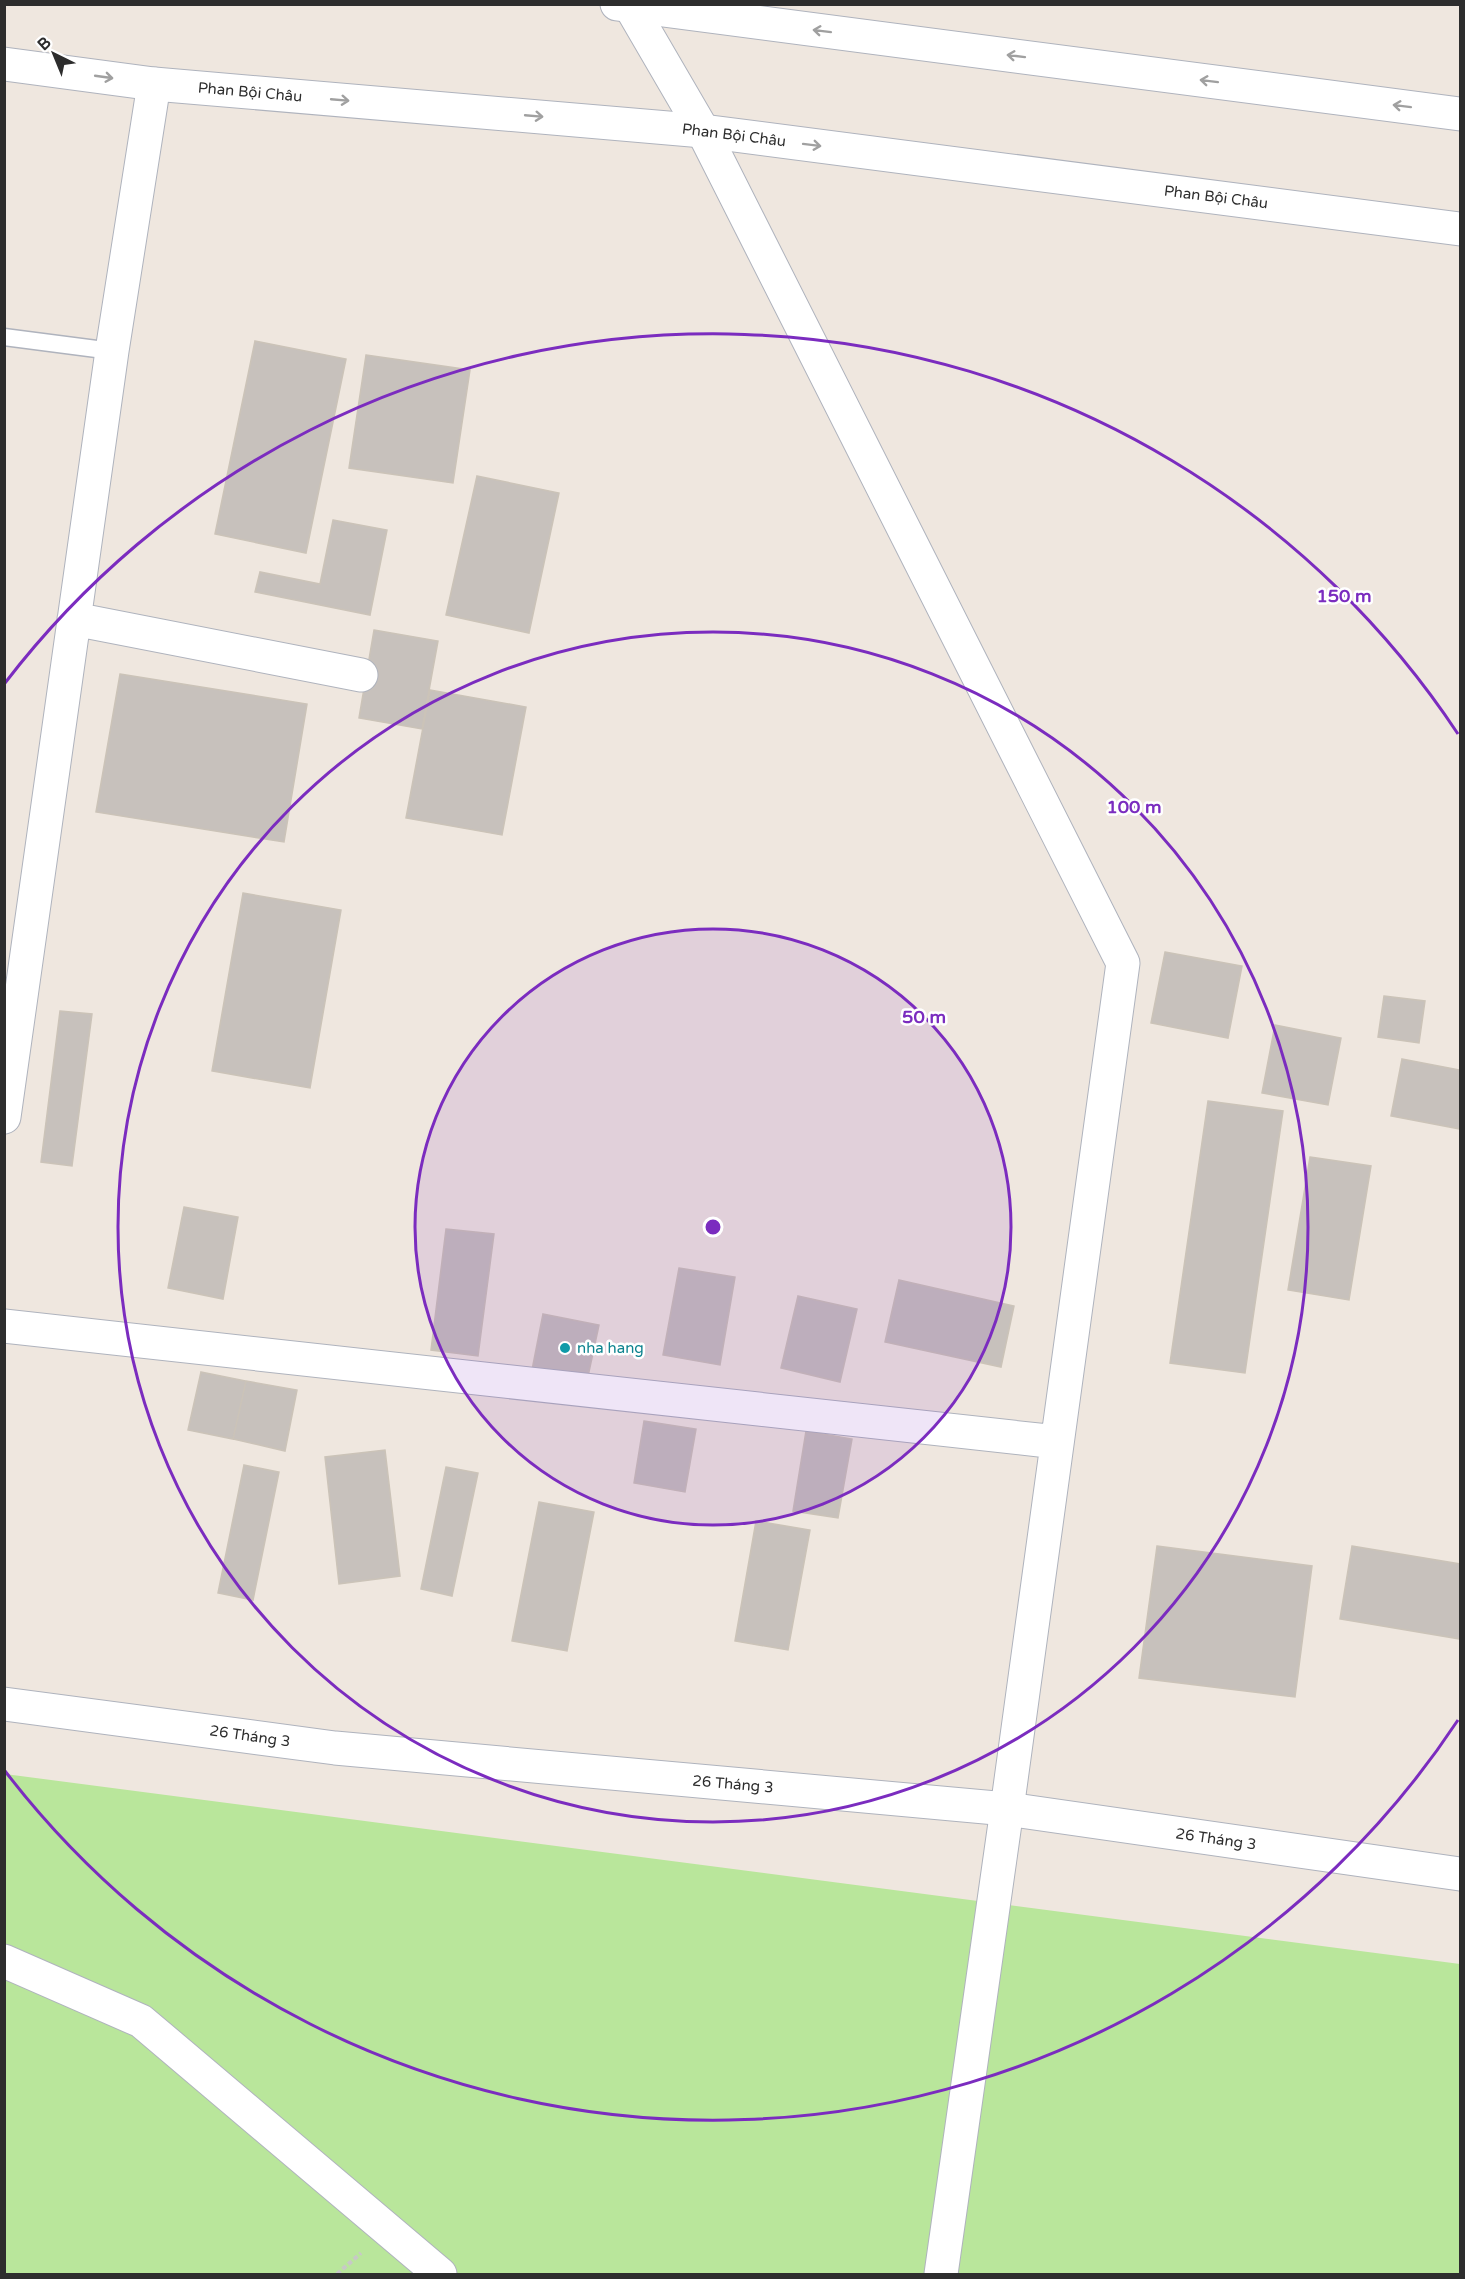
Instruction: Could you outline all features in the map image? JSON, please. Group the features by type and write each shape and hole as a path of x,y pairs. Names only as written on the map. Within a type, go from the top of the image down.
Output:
{"street":[{"path":"625,5 1461,114"},
{"path":"625,5 703,131 1123,963 941,2274"},
{"name":"Phan Bội Châu","path":"4,64 154,84 703,131 1461,229"},
{"path":"4,1117 112,351 154,84"},
{"path":"75,620 361,675"},
{"path":"4,1326 1057,1442"},
{"name":"26 Tháng 3","path":"4,1704 335,1748 1007,1809 1461,1874"},
{"path":"4,1961 141,2021 440,2274"}],"lane":[{"path":"4,337 112,351"}],"green space":[{"path":"5,1774 1460,1964 1460,2274 5,2274"}],"building":[{"path":"255,341 346,359 306,553 215,534"},
{"path":"366,355 470,370 453,483 349,468"},
{"path":"477,476 559,493 529,633 446,615"},
{"path":"333,520 387,530 370,615 255,592 260,572 320,584"},
{"path":"374,630 438,641 422,729 359,718"},
{"path":"120,674 307,704 284,842 96,812"},
{"path":"430,690 526,707 502,835 406,818"},
{"path":"243,893 341,910 310,1088 212,1071"},
{"path":"1165,952 1242,966 1228,1038 1151,1023"},
{"path":"1384,996 1425,1001 1419,1043 1378,1037"},
{"path":"60,1011 92,1014 72,1166 41,1162"},
{"path":"1275,1025 1341,1038 1328,1105 1262,1093"},
{"path":"1402,1059 1460,1070 1460,1129 1391,1116"},
{"path":"1208,1101 1283,1111 1245,1373 1170,1363"},
{"path":"1310,1157 1371,1166 1349,1300 1288,1290"},
{"path":"184,1207 238,1217 223,1299 168,1288"},
{"path":"446,1229 494,1234 478,1356 431,1350"},
{"path":"679,1268 735,1277 720,1365 663,1355"},
{"path":"899,1280 1014,1306 1001,1367 885,1342"},
{"path":"798,1296 857,1309 840,1382 781,1368"},
{"name":"nha hang","path":"543,1314 599,1325 587,1381 532,1370"},
{"path":"201,1372 246,1381 233,1439 188,1430"},
{"path":"246,1381 297,1390 285,1451 233,1439"},
{"path":"644,1421 696,1429 685,1492 634,1483"},
{"path":"806,1431 852,1439 838,1518 793,1511"},
{"path":"385,1450 400,1576 339,1584 325,1457"},
{"path":"244,1465 279,1472 253,1600 218,1593"},
{"path":"446,1467 478,1473 452,1596 421,1589"},
{"path":"539,1502 594,1512 567,1651 512,1641"},
{"path":"756,1521 810,1530 788,1650 735,1641"},
{"path":"1157,1546 1312,1566 1295,1697 1139,1678"},
{"path":"1352,1546 1460,1564 1460,1639 1340,1619"}],"place":[{"name":"nha hang","path":"565,1348"}]}
